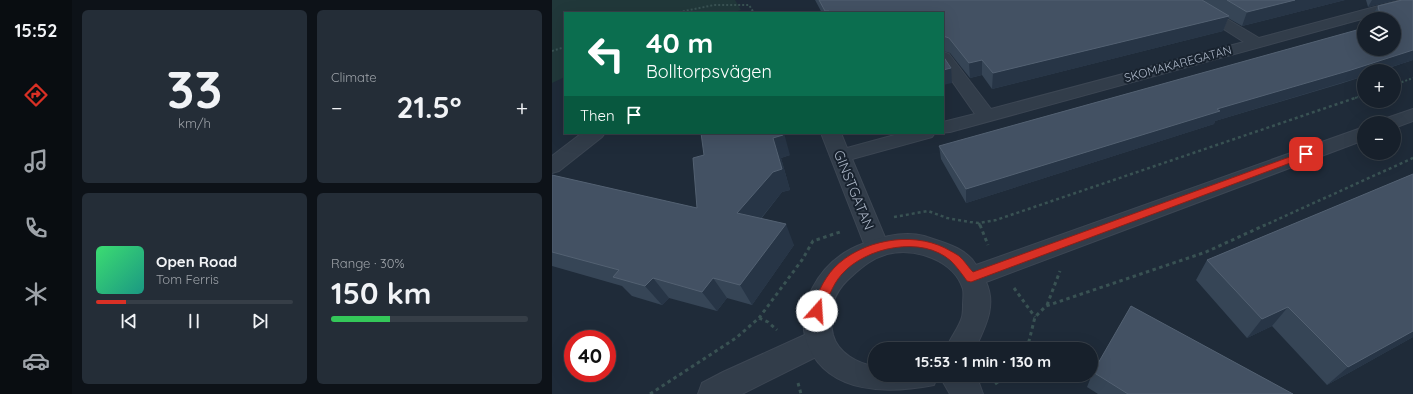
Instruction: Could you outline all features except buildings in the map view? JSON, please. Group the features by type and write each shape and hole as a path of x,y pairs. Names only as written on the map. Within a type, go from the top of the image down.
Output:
{"street":[{"path":"1185,0 1256,43"},
{"name":"SKOMAKAREGATAN","path":"944,128 1413,1"},
{"path":"944,58 986,116"},
{"path":"1401,119 1413,115"},
{"path":"552,166 594,134"},
{"name":"GINSTGATAN","path":"831,134 876,247"},
{"path":"840,156 921,134"},
{"path":"971,277 1357,136"},
{"path":"868,380 848,373 836,364 826,353 820,341 817,326 817,311 821,297 828,284 838,272 849,261 876,247 904,242 932,246 955,258 971,277 975,289 976,314 973,327 964,342"},
{"path":"713,394 734,382 820,341"},
{"path":"959,382 968,394"}],"path":[{"path":"681,12 721,5 749,5 753,12"},
{"path":"552,51 564,47"},
{"path":"1401,82 1413,78"},
{"path":"650,394 719,350 759,318 802,260 814,241 867,222 928,211 947,218 970,222 979,223 996,220 1357,97"},
{"path":"1029,342 1035,317 1046,306 1206,252 1413,158"}],"green space":[{"path":"552,0 735,0 741,10 734,12 564,12 564,77 552,83"}],"route":[{"path":"817,311 821,297 828,284 838,272 849,261 876,247 904,242 932,246 955,258 971,277 1306,154"}]}
